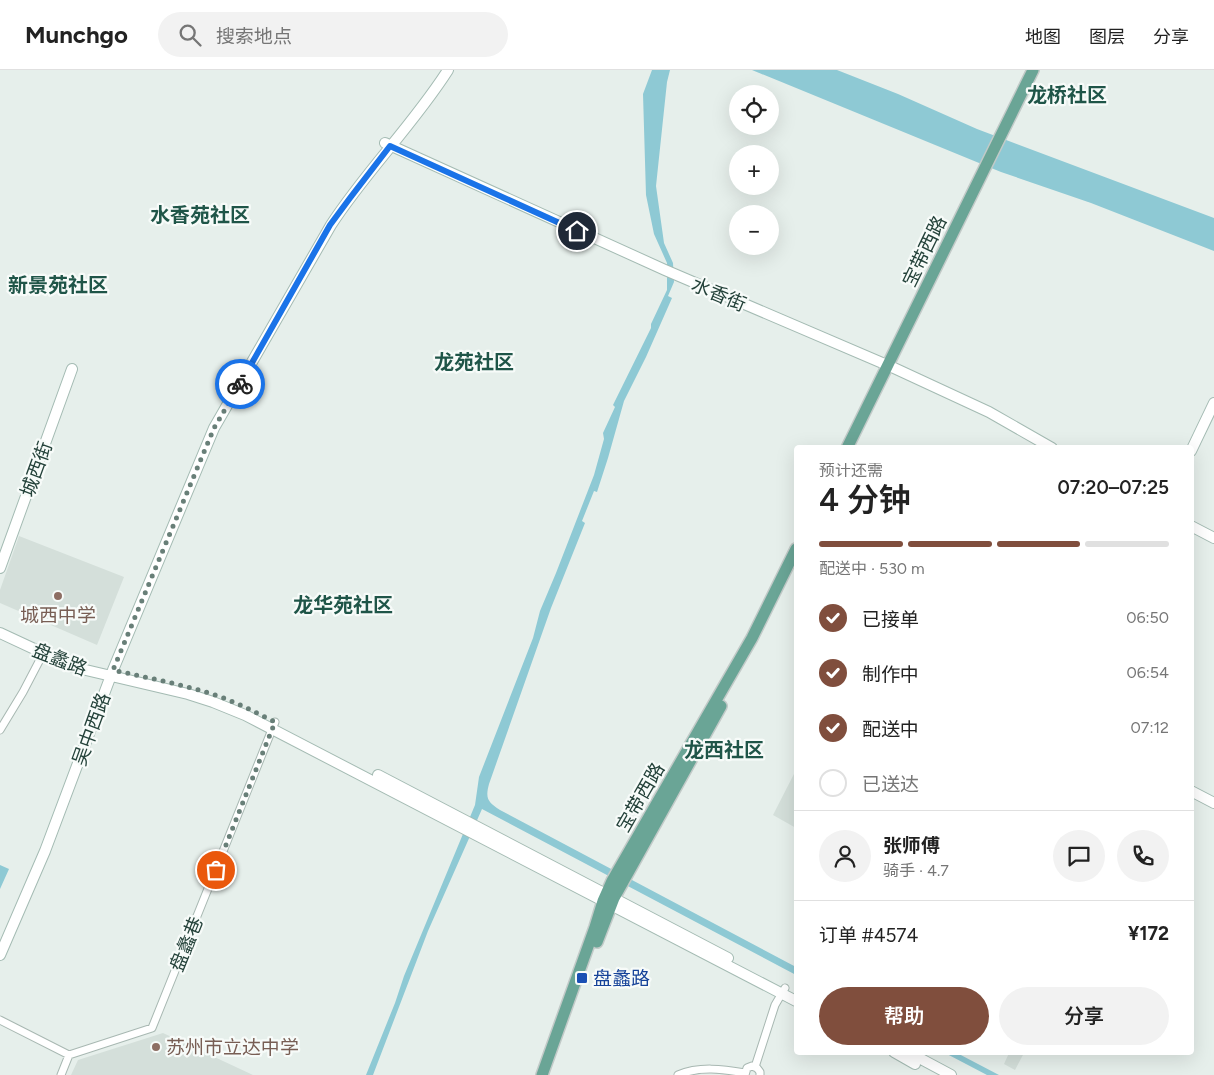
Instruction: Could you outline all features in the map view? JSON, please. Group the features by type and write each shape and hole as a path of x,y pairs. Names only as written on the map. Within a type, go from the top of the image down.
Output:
{"main road":[{"name":"吴中西路","path":"0,939 43,840 109,672 214,428 330,225 440,70"},
{"name":"吴中西路","path":"387,145 428,99 448,70"},
{"name":"宝带西路","path":"1005,135 1033,70"},
{"name":"宝带西路","path":"856,445 891,367 987,170 1040,70"},
{"name":"水香街","path":"387,145 675,275 891,367 989,412 1047,445"},
{"name":"宝带西路","path":"849,445 891,367"},
{"name":"城西街","path":"0,568 72,369"},
{"path":"1194,445 1214,403"},
{"path":"1194,528 1214,538"},
{"name":"宝带西路","path":"542,1075 595,927 617,883 752,638 794,553"},
{"name":"宝带西路","path":"623,872 758,640 794,569"},
{"name":"盘蠡路","path":"0,626 44,651"},
{"name":"盘蠡路","path":"0,633 44,651 109,672 190,688 216,695 248,709 274,725 783,991 794,1000"},
{"name":"吴中西路","path":"0,955 45,851 109,672"},
{"path":"1194,793 1214,803"},
{"name":"宝带西路","path":"549,1075 609,899"},
{"name":"盘蠡路","path":"783,991 794,994"},
{"path":"901,1055 936,1075"},
{"path":"914,1055 951,1075"}],"street":[{"path":"0,730 23,692 44,651"},
{"name":"盘蠡巷","path":"69,1056 152,1028 274,725"},
{"path":"755,1066 775,1005 783,991"},
{"path":"0,1020 69,1056 61,1075"},
{"path":"678,1075 705,1069 724,1069 745,1074 746,1070 755,1066"},
{"path":"755,1066 759,1070 760,1075"}],"shaded area":[{"name":"城西中学","path":"19,536 124,577 97,645 0,603 0,590"},
{"path":"794,774 794,827 773,815"},
{"name":"苏州市立达中学","path":"163,1033 253,1075 71,1075 78,1060"},
{"path":"1008,1055 1023,1055 1015,1070 1004,1064"}],"water":[{"path":"652,70 670,70 667,82 656,186 664,243 673,263 674,282 668,296 672,298 624,401 597,492 594,491 582,521 585,523 551,608 489,784 488,800 500,810 794,966 794,974 482,809 428,931 373,1075 366,1075 404,976 475,805 479,777 533,638 540,611 594,475 604,439 603,433 615,407 613,405 651,328 651,324 667,290 667,263 654,234 646,195 643,94"},
{"path":"752,70 837,70 898,94 977,129 1214,218 1214,251 1091,203 1001,172"},
{"path":"0,865 9,869 0,889"},
{"path":"949,1055 961,1055 999,1075 987,1075"}],"way so far":[{"path":"216,870 275,722 216,695 113,670 214,428 240,384"}],"place":[{"name":"城西中学","path":"58,596"},
{"name":"盘蠡路","path":"582,978"},
{"name":"苏州市立达中学","path":"156,1047"}],"district":[{"name":"龙桥社区","path":"1067,95"},
{"name":"水香苑社区","path":"200,215"},
{"name":"新景苑社区","path":"58,285"},
{"name":"龙苑社区","path":"474,362"},
{"name":"龙华苑社区","path":"343,605"},
{"name":"龙西社区","path":"724,750"}],"route":[{"path":"240,384 330,225 390,146 577,231"}]}
